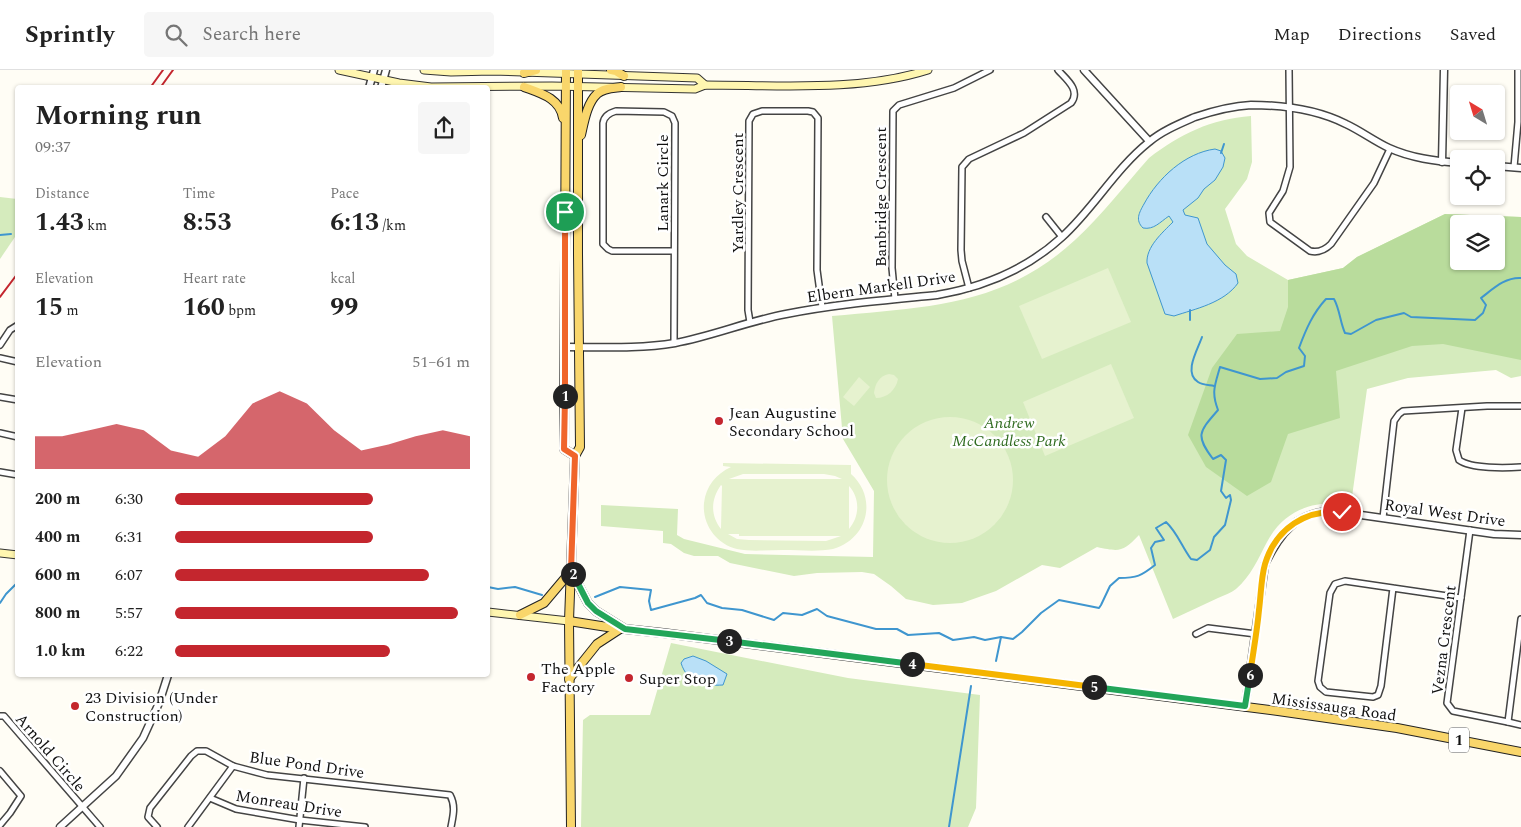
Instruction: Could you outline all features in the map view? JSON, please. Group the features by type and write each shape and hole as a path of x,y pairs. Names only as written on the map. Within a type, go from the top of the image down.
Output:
{"main road":[{"path":"339,70 373,74 382,84 398,85"},
{"path":"424,70 524,73 578,72 624,76 697,78 705,84"},
{"path":"524,73 536,70"},
{"path":"611,70 624,76"},
{"path":"490,86 695,89 705,84 817,85 878,82 928,70"},
{"path":"566,72 564,449 575,456"},
{"path":"571,827 569,621 575,456 580,448 578,72"},
{"path":"524,86 544,94 554,101 562,113 566,137"},
{"path":"578,146 585,118 594,98 598,93 605,90 620,87"},
{"path":"0,554 15,556"},
{"path":"520,615 544,603 571,571"},
{"path":"569,679 597,644 623,629 596,611 588,603 571,571"},
{"name":"Mississauga Road","path":"490,612 1245,706 1397,728 1521,752"}],"street":[{"path":"382,84 386,70"},
{"name":"Banbridge Crescent","path":"895,299 892,268 893,111 899,104 954,88 990,70"},
{"path":"969,288 961,250 962,166 969,159 1024,134 1071,103 1075,92 1072,85 1058,70"},
{"path":"1084,70 1149,141"},
{"path":"1289,70 1290,167 1283,191 1270,210 1268,216 1270,222 1310,251 1321,251 1331,244 1374,183 1390,149"},
{"path":"1442,162 1444,70"},
{"path":"1505,167 1518,168 1518,70"},
{"name":"Elbern Markell Drive","path":"565,347 638,347 674,343 750,322 822,308 937,295 994,280 1040,255 1062,237 1083,217 1119,173 1149,141 1178,124 1216,111 1249,105 1288,106 1333,118 1390,149 1418,158 1450,162"},
{"name":"Lanark Circle","path":"674,251 612,251 603,244 603,123 604,119 611,113 616,111 664,112 674,119 674,251 674,343"},
{"name":"Yardley Crescent","path":"750,322 748,310 749,121 753,114 762,111 808,111 813,112 818,118 817,270 822,308"},
{"path":"1046,217 1062,237"},
{"path":"0,345 10,330 15,327"},
{"path":"0,358 15,361"},
{"path":"0,397 15,400"},
{"path":"1383,518 1394,422 1396,417 1403,411 1521,406"},
{"path":"1462,408 1456,450 1459,460 1467,465 1521,467"},
{"path":"0,433 15,436"},
{"path":"0,472 15,474"},
{"name":"Royal West Drive","path":"1245,706 1265,564 1274,546 1287,529 1304,517 1323,511 1342,512 1494,534 1521,535"},
{"name":"Vezna Crescent","path":"1470,530 1447,703 1453,711 1521,725"},
{"path":"1393,588 1382,686 1378,695 1373,698 1326,692 1318,681 1330,593 1332,587 1340,581 1345,581 1393,588 1461,598"},
{"path":"1508,722 1521,619"},
{"path":"1196,634 1208,628 1256,634"},
{"path":"60,827 116,776 143,738 159,703 167,677"},
{"name":"Arnold Circle","path":"0,716 4,716 100,827"},
{"name":"Blue Pond Drive","path":"157,827 148,817 150,808 197,751 206,751 233,766 267,775 450,795 454,809 451,827"},
{"path":"188,827 233,766"},
{"path":"0,771 21,796 10,814 0,825"},
{"path":"299,827 304,778"},
{"name":"Monreau Drive","path":"210,798 236,809 300,820 366,827"}],"green space":[{"name":"Andrew McCandless Park","path":"1251,116 1252,162 1247,179 1225,209 1236,244 1247,256 1288,280 1343,268 1357,257 1445,214 1470,215 1450,215 1450,270 1505,270 1505,216 1521,217 1521,376 1511,378 1496,370 1408,378 1367,389 1351,504 1326,503 1314,505 1292,514 1274,530 1250,573 1234,590 1173,619 1139,535 1125,548 1111,550 1097,547 1060,568 1042,565 996,591 962,603 933,605 906,599 874,574 862,572 817,573 794,576 730,563 718,556 694,556 684,553 671,544 663,543 663,531 601,526 601,505 678,509 677,535 684,539 745,554 873,557 874,491 843,439 832,316 899,310 961,300 991,291 1020,279 1048,262 1075,240 1149,158 1184,135 1223,120"},
{"path":"0,197 15,199 15,237 0,259"},
{"path":"1445,214 1470,215 1450,215 1450,270 1505,270 1505,216 1521,217 1521,360 1443,344 1412,346 1336,371 1340,418 1288,434 1271,482 1247,496 1206,467 1188,435 1212,368 1237,334 1280,331 1288,307 1288,280 1343,268 1357,257"},
{"path":"1108,268 1131,322 1042,359 1019,306"},
{"path":"1111,364 1134,418 1045,456 1023,402"},
{"path":"889,374 894,375 898,379 895,387 887,395 876,398 874,393 875,387 880,379"},
{"path":"859,377 870,387 854,406 843,397"},
{"path":"950,417 974,422 985,427 995,435 1003,445 1008,456 1013,480 1008,504 1003,515 995,525 985,533 974,538 950,543 926,538 915,533 905,525 897,515 892,504 887,480 892,456 897,445 905,435 915,427 926,422"},
{"path":"723,463 851,465 851,474 864,494 866,506 865,517 861,527 845,544 827,550 754,551 729,546 712,532 705,518 704,511 705,497 709,486 716,477 731,467 723,466","holes":["743,474 824,474 842,479 729,479","721,485 721,529 717,524 713,507","849,486 857,501 857,513 849,529","728,534 739,534 739,536 841,536 826,541 737,539"]},
{"path":"671,643 848,678 980,695 976,808 968,827 581,827 583,720 590,715 650,715"}],"water":[{"path":"1215,149 1221,151 1225,158 1223,167 1215,180 1204,189 1198,198 1183,210 1185,215 1198,218 1207,244 1225,265 1236,274 1238,283 1225,296 1200,308 1174,316 1165,314 1147,263 1147,257 1155,241 1173,222 1169,216 1154,227 1143,228 1138,219 1139,213 1157,185 1174,168 1193,156"},
{"path":"693,656 706,661 727,674 723,685 703,684 692,679 681,663 684,659"}],"waterway":[{"path":"1221,153 1224,144"},
{"path":"0,235 11,234"},
{"path":"595,597 620,587 651,590 649,601 651,610 701,595 707,603 722,608 742,610 774,620 783,613 802,615 817,609 827,616 876,629 897,629 908,635 939,633 953,640 974,637 985,640 1001,637 1013,639 1041,613 1059,600 1099,608 1110,586 1119,578 1138,576 1155,565 1151,548 1155,542 1164,540 1156,528 1166,522 1191,559 1197,560 1210,550 1214,537 1225,525 1231,500 1230,495 1226,498 1221,491 1226,460 1221,455 1213,459 1202,439 1203,429 1218,410 1214,393 1220,367 1260,379 1277,378 1286,372 1304,366 1305,356 1299,348 1310,322 1326,299 1334,299 1345,333 1351,334 1376,320 1404,313 1411,317 1475,320 1483,313 1486,305 1481,298 1504,282 1510,279 1521,278"},
{"path":"1190,310 1190,320"},
{"path":"1202,337 1193,361 1192,373 1194,378 1200,383 1214,386"},
{"path":"0,603 15,585"},
{"path":"490,587 498,589 515,587 542,595"},
{"path":"996,661 1001,637"},
{"path":"949,827 971,686"}],"railway":[{"path":"152,85 163,70"},
{"path":"162,85 173,70"},
{"path":"0,297 15,277"}],"place":[{"name":"Jean Augustine Secondary School","path":"719,421"},
{"name":"The Apple Factory","path":"531,677"},
{"name":"Super Stop","path":"629,678"},
{"name":"23 Division (Under Construction)","path":"75,706"}],"route":[{"path":"565,212 564,449 575,456 571,571 588,603 596,611 625,629 1245,706 1265,564 1281,536 1294,523 1304,517 1323,511 1342,512"}]}
